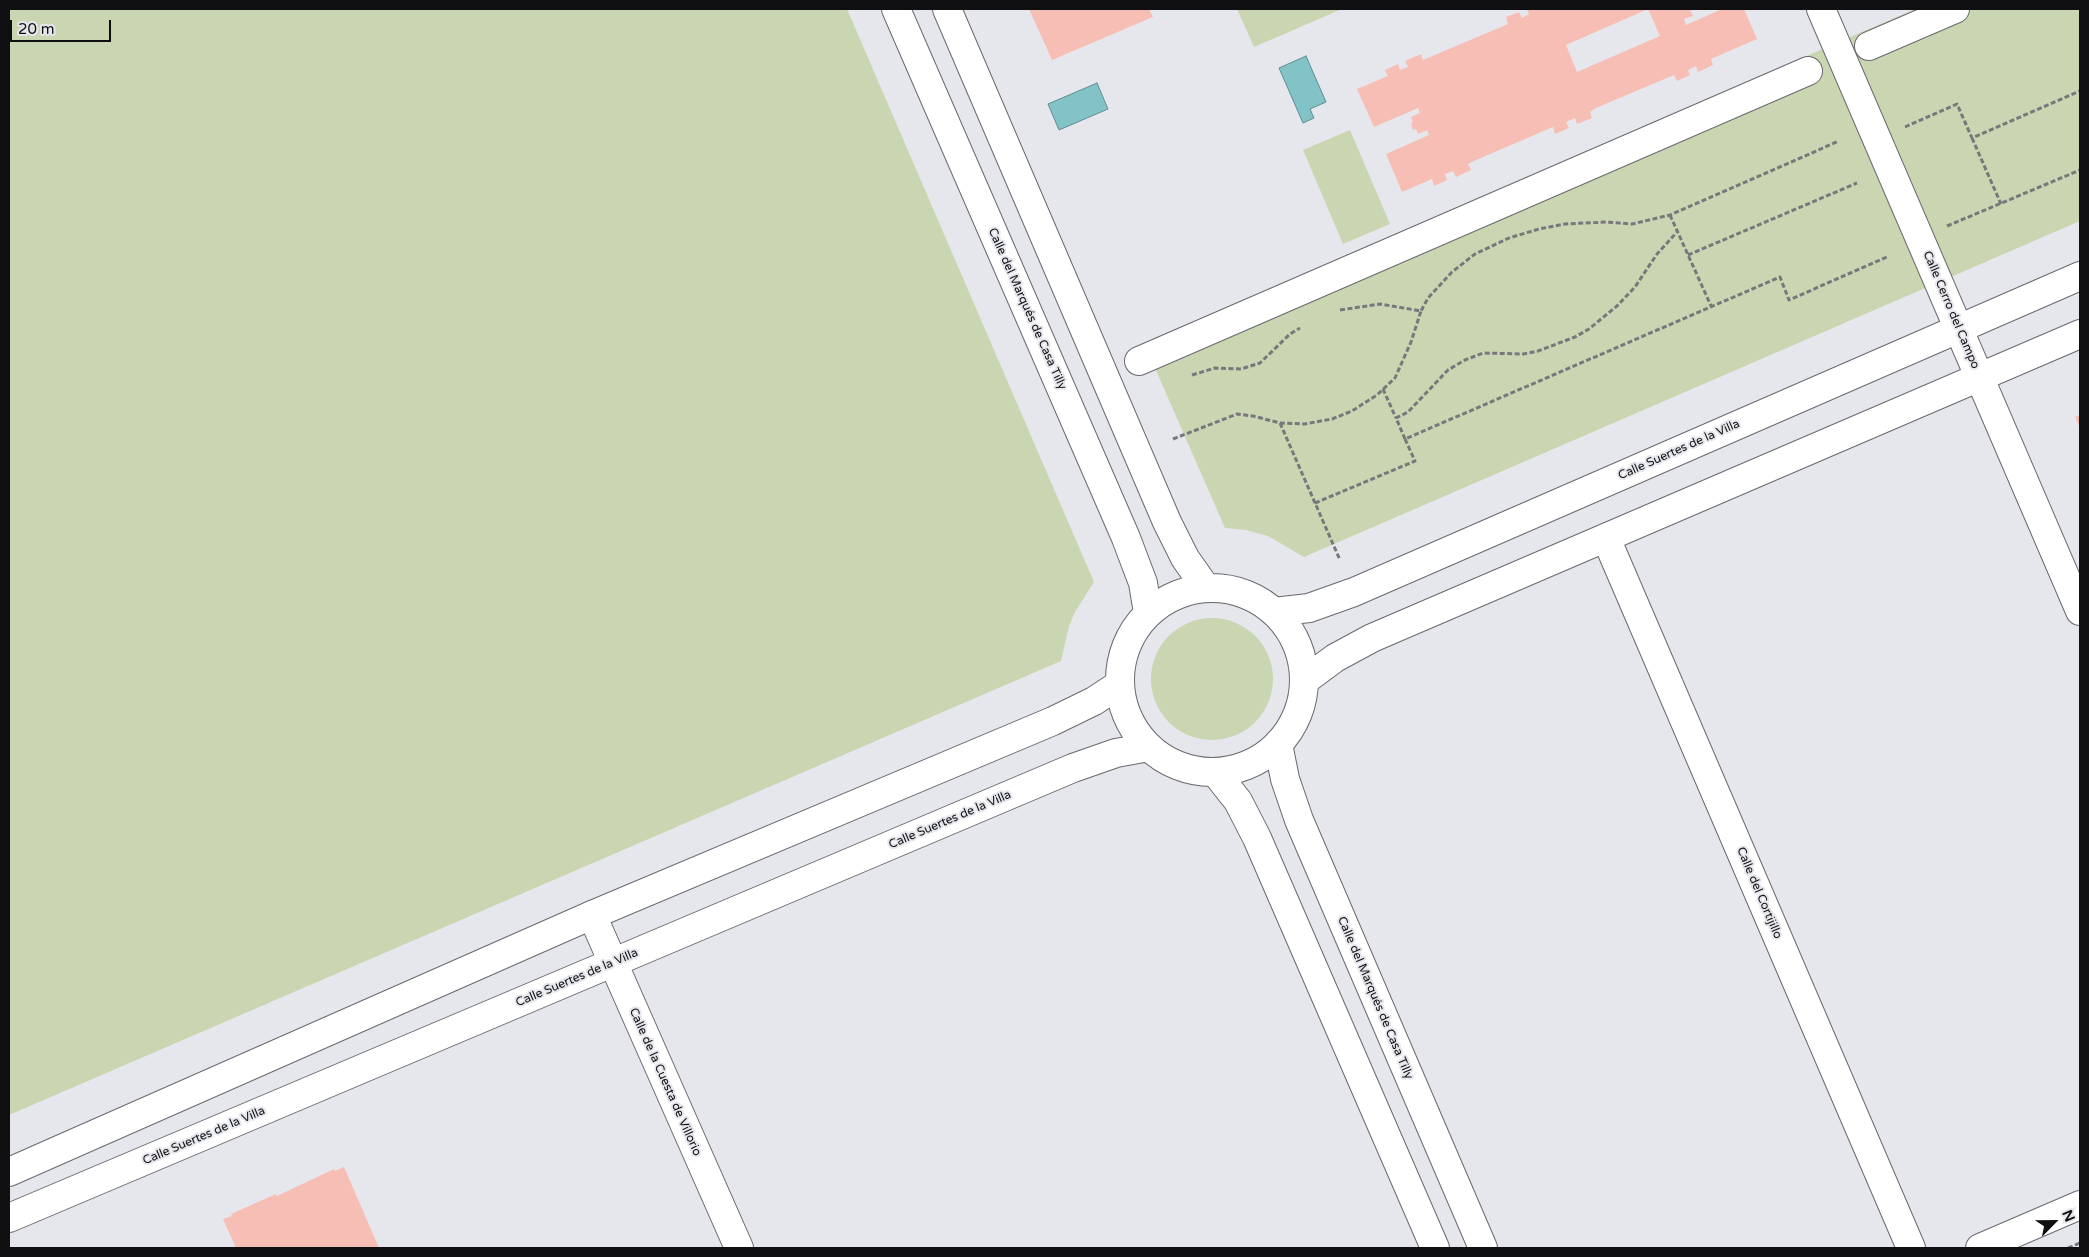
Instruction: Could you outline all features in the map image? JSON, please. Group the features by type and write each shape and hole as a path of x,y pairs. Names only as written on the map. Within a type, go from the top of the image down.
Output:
{"main road":[{"name":"Calle del Marqués de Casa Tilly","path":"896,9 1126,538 1143,582 1148,613"},
{"path":"947,9 1167,522 1185,558 1206,588"},
{"name":"Calle Cerro del Campo","path":"1821,9 2080,611"},
{"path":"1869,46 1955,9"},
{"path":"1140,361 1808,71"},
{"name":"Calle Suertes de la Villa","path":"1274,612 1309,608 1354,592 2080,276"},
{"path":"1304,681 1335,658 1372,638 2080,334"},
{"name":"Calle del Cortijillo","path":"1606,538 1911,1248"},
{"path":"1206,588 1224,588 1242,593 1259,601 1274,612 1290,632 1300,656 1304,681 1300,704 1292,725 1278,744 1260,758 1245,765 1215,772 1197,771 1179,766 1163,758 1149,747 1134,729 1124,707 1120,684 1121,664 1126,645 1148,613 1165,600 1185,591 1206,588"},
{"path":"9,1172 592,915 1053,721 1094,701 1120,684"},
{"name":"Calle del Marqués de Casa Tilly","path":"1278,744 1285,779 1299,820 1483,1248"},
{"name":"Calle Suertes de la Villa","path":"9,1218 1073,768 1116,753 1149,747"},
{"path":"1215,772 1238,801 1256,838 1435,1248"},
{"name":"Calle de la Cuesta de Villorio","path":"592,915 739,1248"},
{"path":"1980,1248 2080,1205"}],"path":[{"path":"1972,138 2080,91"},
{"path":"1904,127 1957,104 2001,204"},
{"path":"1173,439 1237,414 1280,422 1304,424 1332,419 1352,411 1384,389 1395,378 1404,360 1421,311 1428,298 1452,272 1475,254 1509,238 1539,229 1566,224 1606,222 1632,224 1670,214 1839,141"},
{"path":"1947,227 2080,170"},
{"path":"1688,255 1857,183"},
{"path":"1670,214 1712,308"},
{"path":"1396,418 1408,412 1448,370 1465,360 1483,353 1523,354 1538,351 1575,337 1589,329 1617,306 1635,287 1657,254 1678,232"},
{"path":"1405,439 1780,277 1789,300 1889,256"},
{"path":"1337,311 1380,304 1421,311"},
{"path":"1185,378 1215,368 1241,369 1260,363 1290,334 1304,326"},
{"path":"1314,503 1415,461 1384,389"},
{"path":"1280,422 1340,560"},
{"path":"2068,1248 2080,1243"}],"green space":[{"path":"9,9 847,9 1094,582 1075,612 1069,626 1061,661 9,1115"},
{"path":"1237,9 1342,9 1254,47"},
{"path":"1915,9 2080,9 2080,221 1304,557 1268,536 1246,530 1225,528 1144,343"},
{"path":"1350,130 1390,224 1343,244 1303,150"},
{"path":"1212,618 1224,619 1235,623 1255,636 1268,656 1272,667 1272,691 1268,702 1255,722 1235,735 1224,739 1212,740 1200,739 1189,735 1169,722 1156,702 1152,691 1151,679 1152,667 1156,656 1169,636 1189,623 1200,619"}],"water":[{"path":"1306,56 1326,102 1310,109 1314,118 1303,123 1279,68"},
{"path":"1097,83 1108,109 1059,130 1048,104"}],"building":[{"path":"1029,9 1149,9 1153,17 1052,60"},
{"path":"1527,9 1648,9 1690,9 1693,16 1684,19 1686,25 1722,9 1744,9 1757,39 1711,59 1713,65 1698,72 1696,66 1688,70 1690,75 1677,81 1674,75 1596,108 1590,112 1592,118 1577,124 1575,118 1566,122 1569,128 1555,134 1553,127 1474,161 1468,164 1471,170 1456,177 1453,171 1445,174 1447,180 1434,186 1432,179 1402,192 1386,154 1429,135 1427,130 1418,134 1416,129 1413,130 1411,117 1420,113 1418,108 1374,127 1357,89 1388,76 1385,70 1398,64 1400,70 1408,67 1405,61 1421,54 1423,60 1508,24 1506,17 1519,12 1522,18 1529,14","holes":["1648,9 1660,36 1577,72 1566,45"]},
{"path":"2080,415 2080,428 2075,417"},
{"path":"344,1167 379,1248 236,1248 223,1219 334,1169 335,1171"}]}
